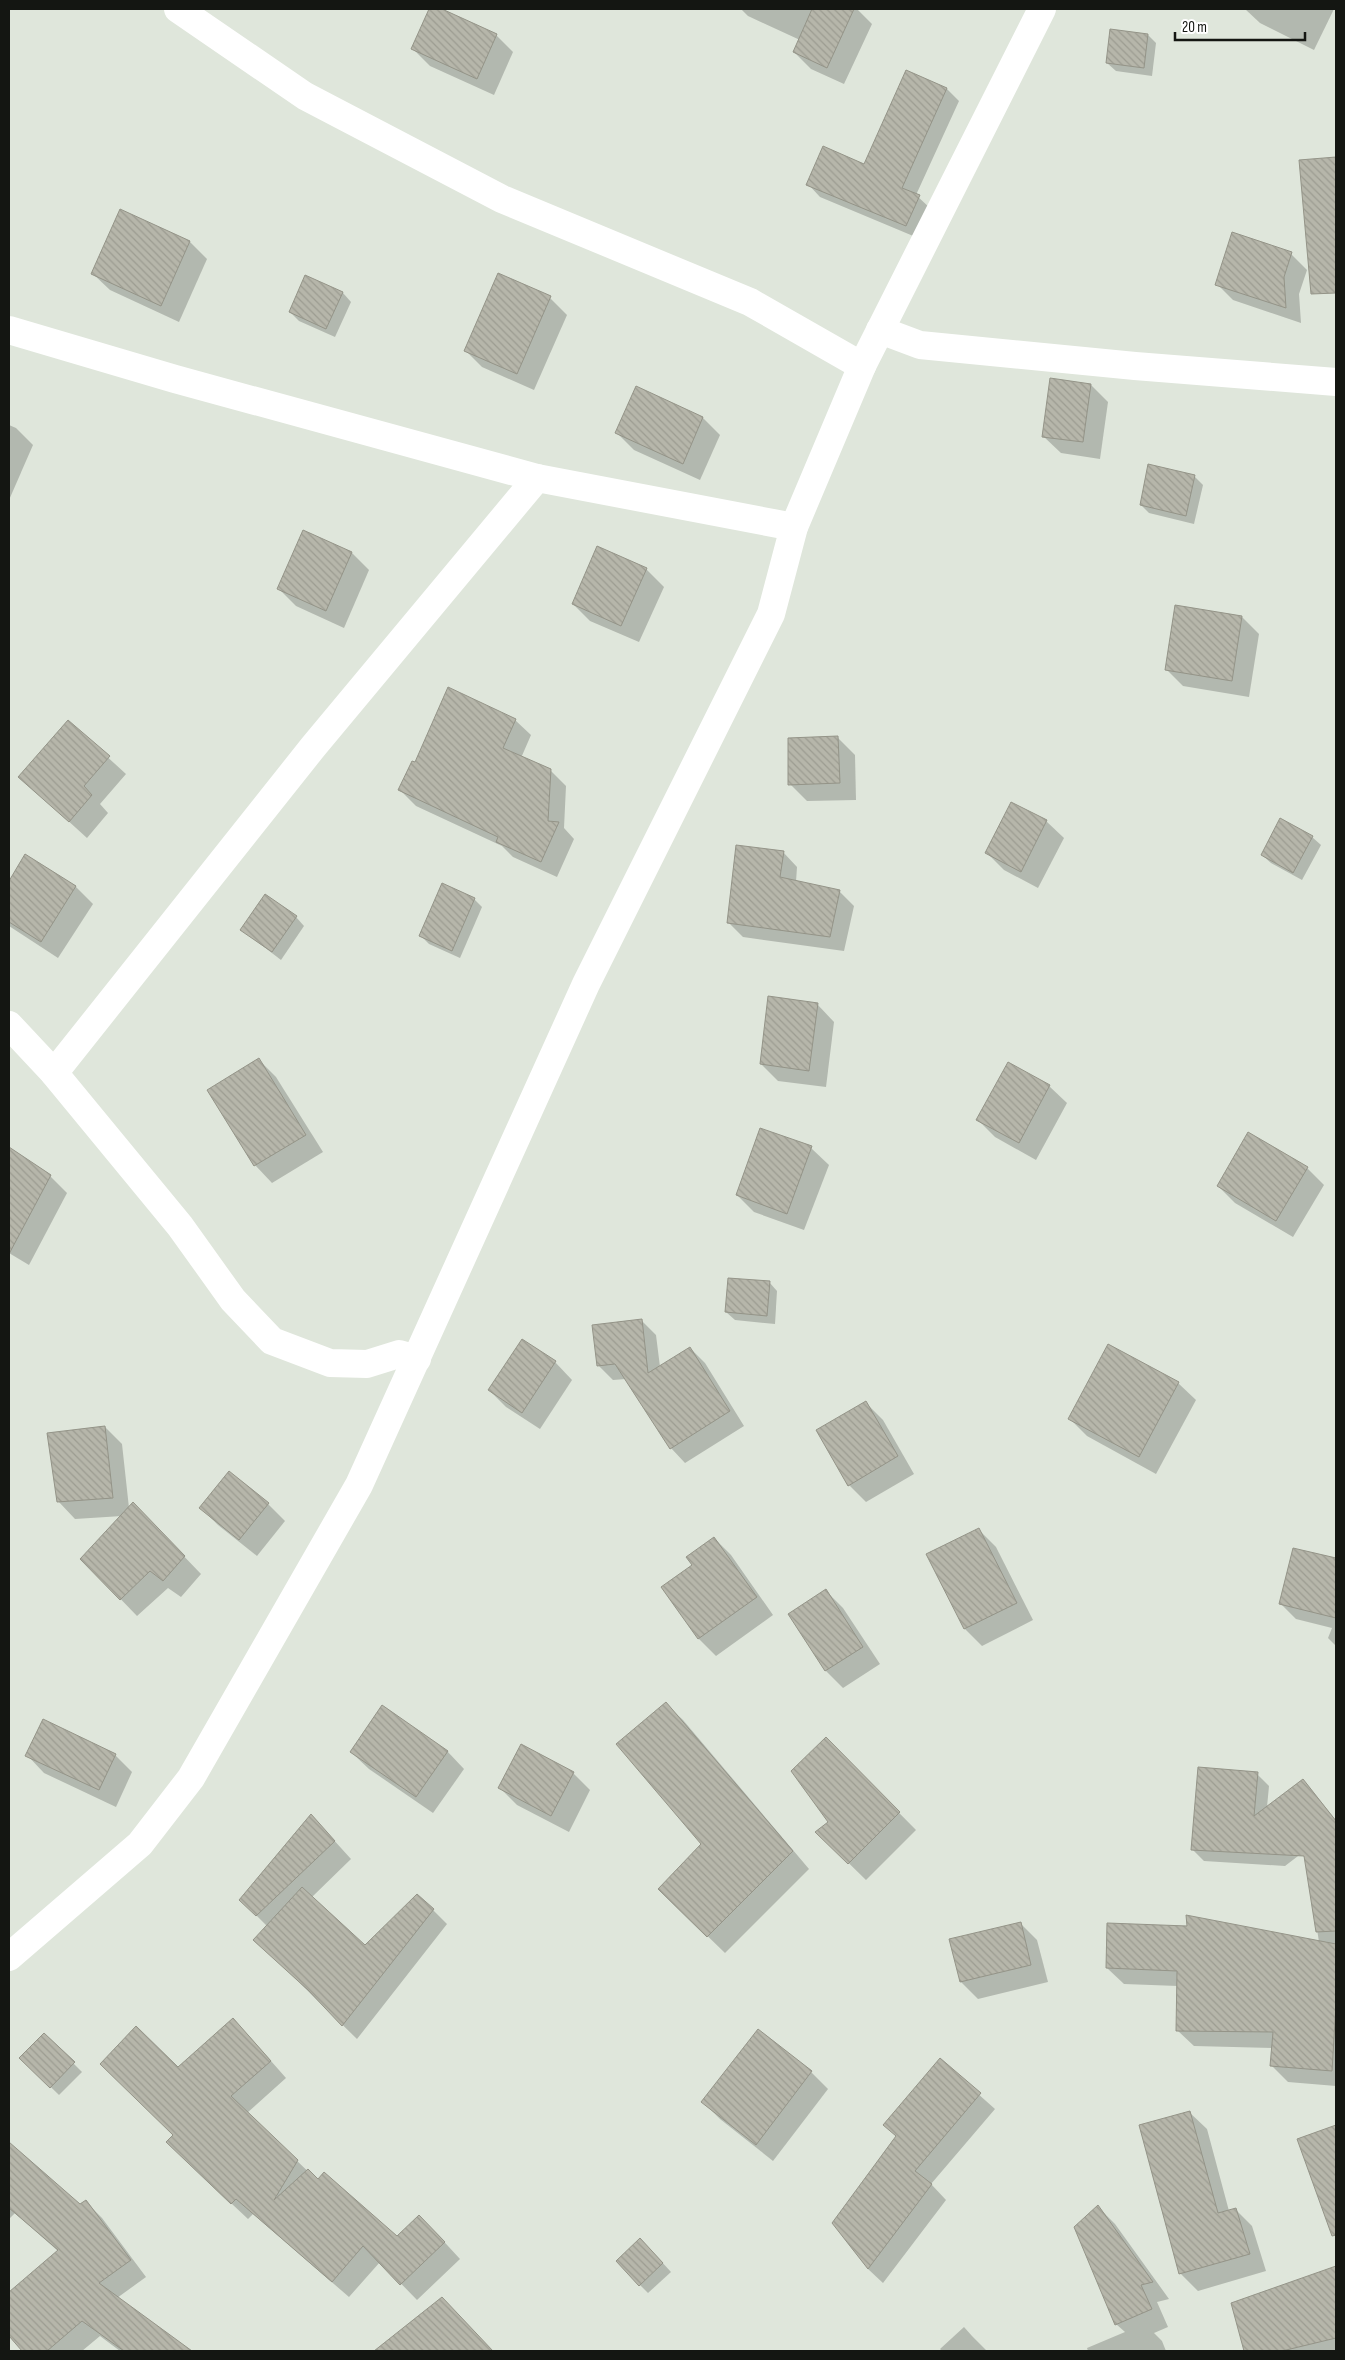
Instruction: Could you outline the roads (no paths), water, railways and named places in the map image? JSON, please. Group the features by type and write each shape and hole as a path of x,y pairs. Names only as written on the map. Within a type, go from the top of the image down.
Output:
{"street":[{"path":"178,9 305,96 493,195 750,302 862,366"},
{"path":"9,1957 140,1844 191,1778 359,1485 586,984 770,614 794,527 862,366 1042,9"},
{"path":"9,330 175,379 537,478 794,527"},
{"path":"880,330 920,345 1136,366 1336,382"},
{"path":"54,1073 313,748 537,478"},
{"path":"9,1024 54,1073 180,1226 233,1300 272,1341 330,1363 367,1364 398,1354 417,1359"}]}
